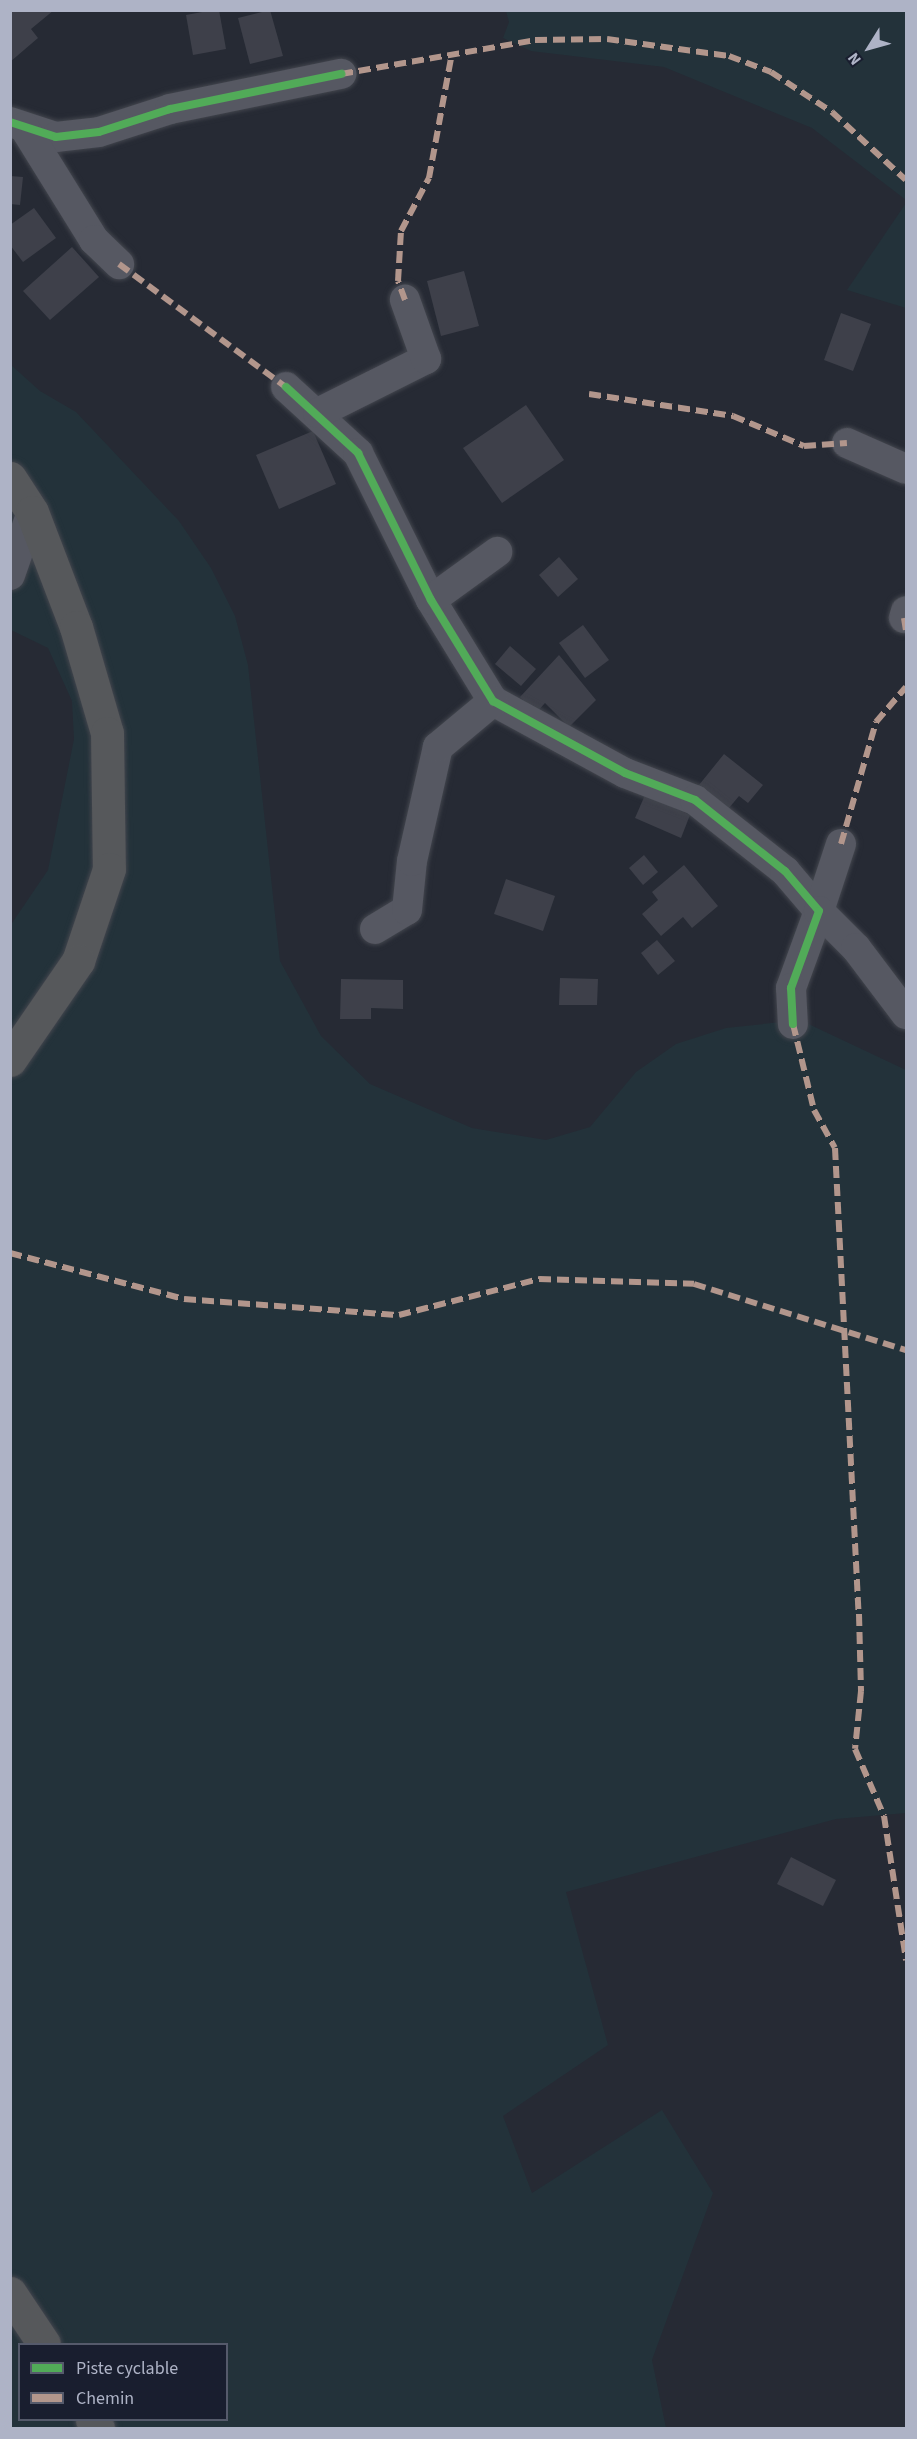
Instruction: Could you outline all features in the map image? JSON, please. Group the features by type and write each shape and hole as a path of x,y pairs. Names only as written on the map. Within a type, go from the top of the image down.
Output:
{"highway":[{"path":"10,478 32,512 76,627 107,733 109,869 78,961 10,1060"},
{"path":"10,2293 43,2343"}],"street":[{"path":"17,124 56,137 99,132 170,110 341,74"},
{"path":"17,124 94,240 119,264"},
{"path":"318,413 426,359 405,300"},
{"path":"286,387 318,413 358,453 431,600 493,701 625,773 695,800 785,871 819,911 856,948 906,1014"},
{"path":"846,443 906,469"},
{"path":"10,575 32,512"},
{"path":"431,600 497,552"},
{"path":"375,929 407,910 412,861 438,747 493,701"},
{"path":"793,1024 791,988 841,844"}],"shaded area":[{"path":"506,11 906,11 906,200 812,128 664,67 531,51 503,38 509,22"},
{"path":"906,203 906,308 847,290"},
{"path":"10,364 40,391 76,412 179,521 211,568 235,616 248,665 280,961 321,1036 370,1084 472,1128 546,1140 590,1127 636,1072 676,1044 726,1028 800,1020 906,1070 906,1813 836,1819 566,1892 608,2045 503,2116 532,2193 662,2110 713,2193 652,2360 666,2428 11,2428 10,926 48,870 74,739 72,701 48,648 11,630"}],"building":[{"path":"10,10 54,10 31,29 38,38 10,62"},
{"path":"219,10 226,49 193,55 186,15"},
{"path":"270,10 283,56 250,64 238,18"},
{"path":"10,176 23,177 20,205 10,204"},
{"path":"34,208 56,238 23,262 10,245 10,225"},
{"path":"72,247 99,277 50,320 23,291"},
{"path":"464,271 479,326 441,336 427,281"},
{"path":"841,313 871,324 853,371 824,360"},
{"path":"526,405 564,460 502,503 463,448"},
{"path":"313,431 336,484 279,509 256,455"},
{"path":"559,557 578,579 558,597 539,575"},
{"path":"583,625 609,660 585,678 559,643"},
{"path":"510,646 536,669 521,686 495,664"},
{"path":"559,655 596,700 569,727 545,703 536,713 520,697"},
{"path":"724,754 763,785 748,803 739,796 729,808 699,785"},
{"path":"645,795 690,815 681,838 635,818"},
{"path":"644,855 658,872 643,885 629,868"},
{"path":"684,865 718,906 692,928 683,917 661,936 642,914 658,900 652,892"},
{"path":"506,879 555,896 543,931 494,914"},
{"path":"657,940 675,961 658,975 641,953"},
{"path":"560,978 598,979 597,1005 559,1005"},
{"path":"341,979 403,980 403,1009 371,1008 371,1019 340,1019"},
{"path":"791,1857 836,1880 823,1906 777,1884"}],"marked path":[{"path":"341,74 535,40 607,39 729,56 771,72 832,112 906,180"},
{"path":"405,300 398,281 401,231 429,178 452,53"},
{"path":"119,264 286,387"},
{"path":"589,394 733,416 804,446 847,443"},
{"path":"904,618 906,630"},
{"path":"841,844 876,722 906,687"},
{"path":"793,1024 814,1110 835,1148 859,1614 861,1691 855,1749 884,1816 906,1960"},
{"path":"10,1253 184,1299 399,1315 539,1279 694,1284 906,1350"}],"cycle path":[{"path":"10,122 56,137 99,132 170,109 341,74"},
{"path":"286,387 358,453 431,600 493,701 625,773 695,800 785,871 819,911 791,988 793,1024"}]}
